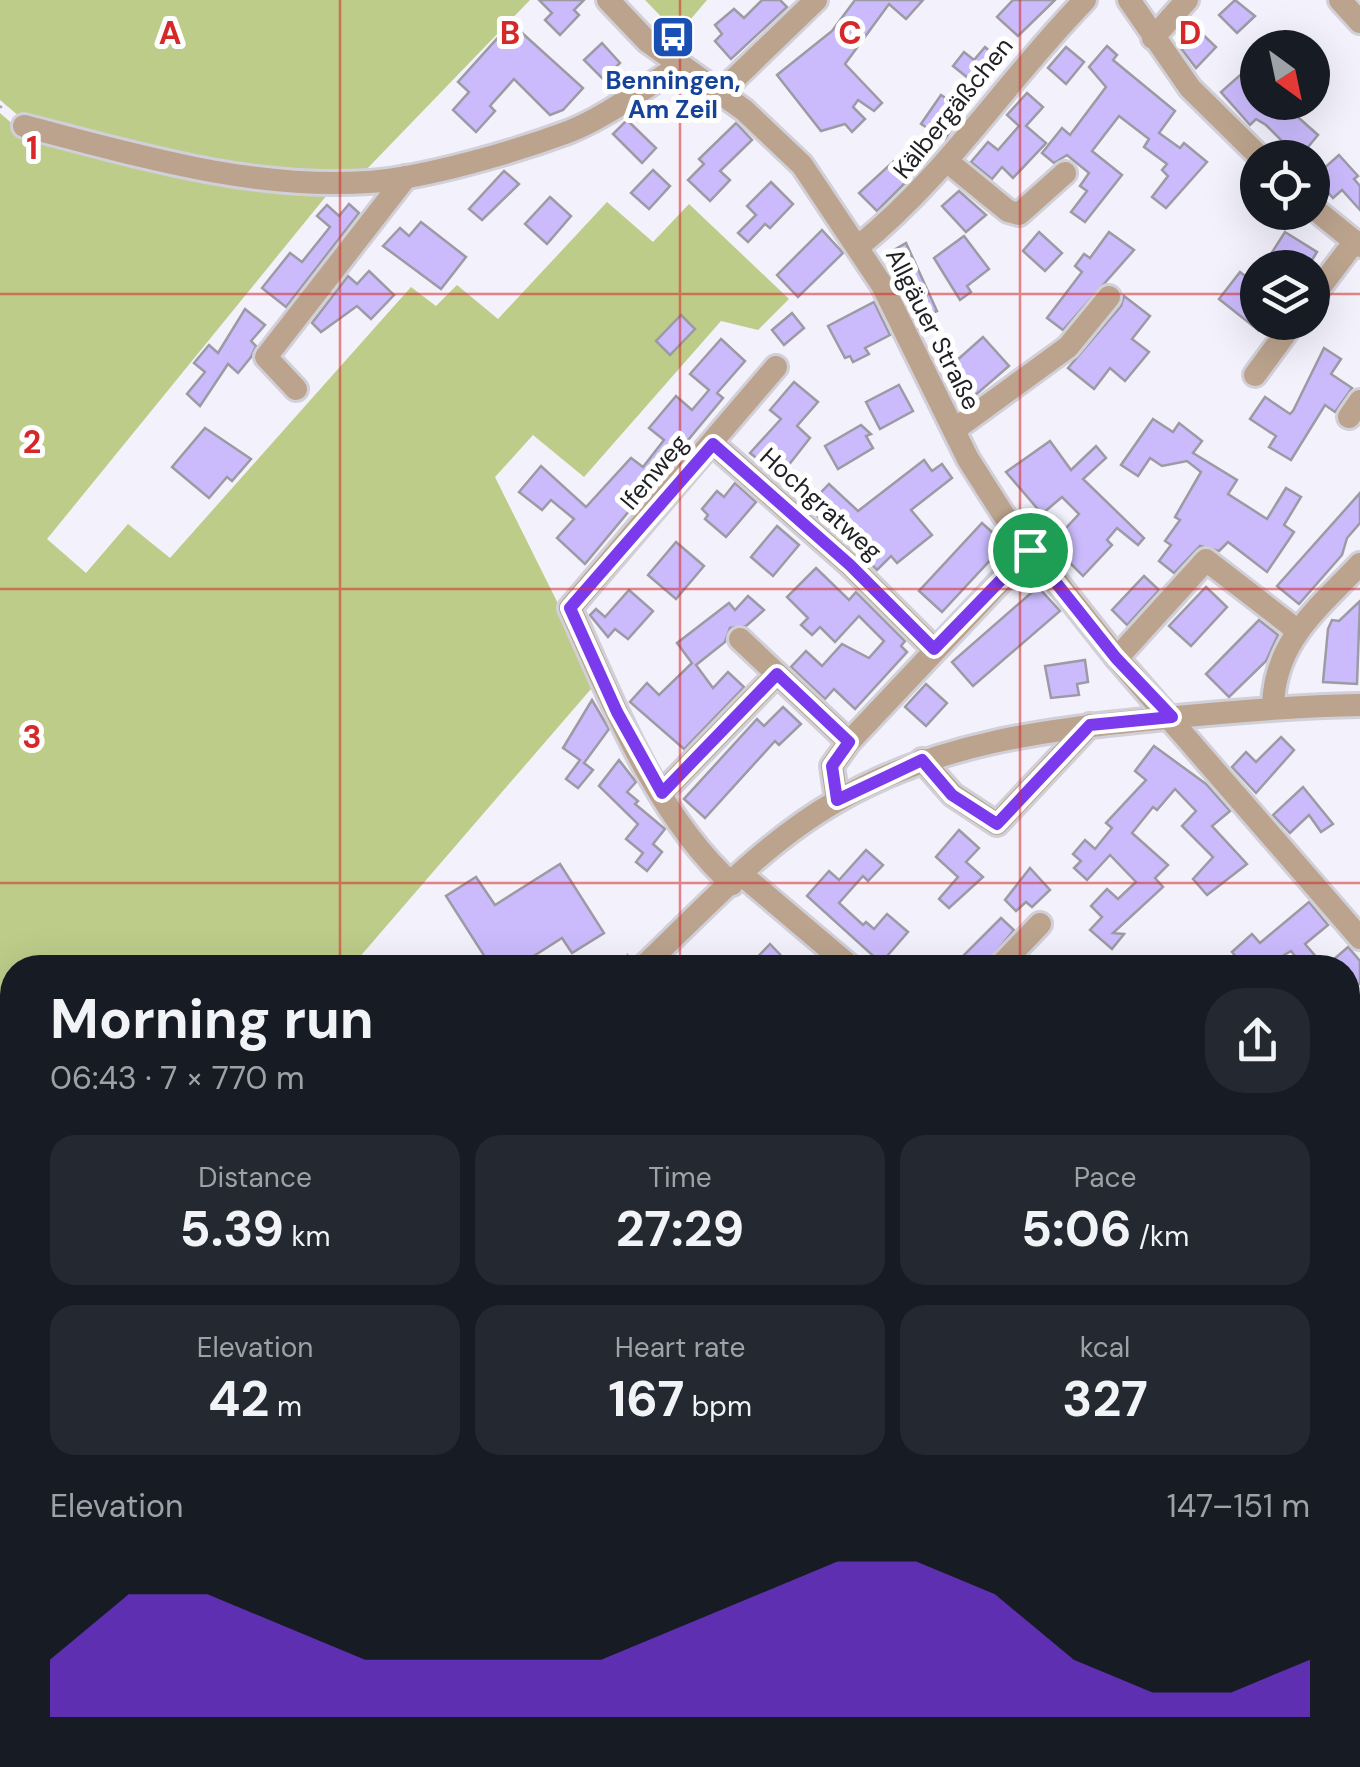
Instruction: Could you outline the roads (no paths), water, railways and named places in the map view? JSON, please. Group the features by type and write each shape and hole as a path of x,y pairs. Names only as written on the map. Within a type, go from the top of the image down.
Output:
{"street":[{"name":"Allgäuer Straße","path":"608,0 680,66 720,92 785,146 859,246 905,326 986,489 1030,550 1116,658 1172,717 1360,938"},
{"path":"720,92 816,0"},
{"name":"Kälbergäßchen","path":"859,246 908,206 948,162 1036,50 1084,0"},
{"path":"1130,0 1190,88 1243,140"},
{"path":"1153,38 1187,0"},
{"path":"1340,0 1360,22"},
{"path":"24,126 158,160 268,179 366,182 406,178 571,131 680,66"},
{"path":"948,162 1008,211 1019,214 1065,173"},
{"path":"296,389 266,357 406,178"},
{"path":"1330,222 1357,244 1330,276"},
{"path":"954,430 1068,347 1109,297"},
{"path":"1254,375 1280,340"},
{"name":"Ifenweg","path":"662,793 617,712 570,608 776,367"},
{"name":"Hochgratweg","path":"713,444 850,565 934,649"},
{"path":"837,800 832,766 849,742 1030,550"},
{"path":"1116,658 1206,560 1298,631"},
{"path":"1273,707 1274,676 1298,631 1360,564"},
{"path":"740,638 849,742"},
{"path":"777,674 662,793 704,858 835,955"},
{"path":"656,955 790,832 837,800 922,760 1023,732 1273,707 1360,705"},
{"path":"922,760 952,795 997,824 1090,725"},
{"path":"1010,955 1040,924"}],"place":[{"name":"Benningen, Am Zeil","path":"673,37"}]}
